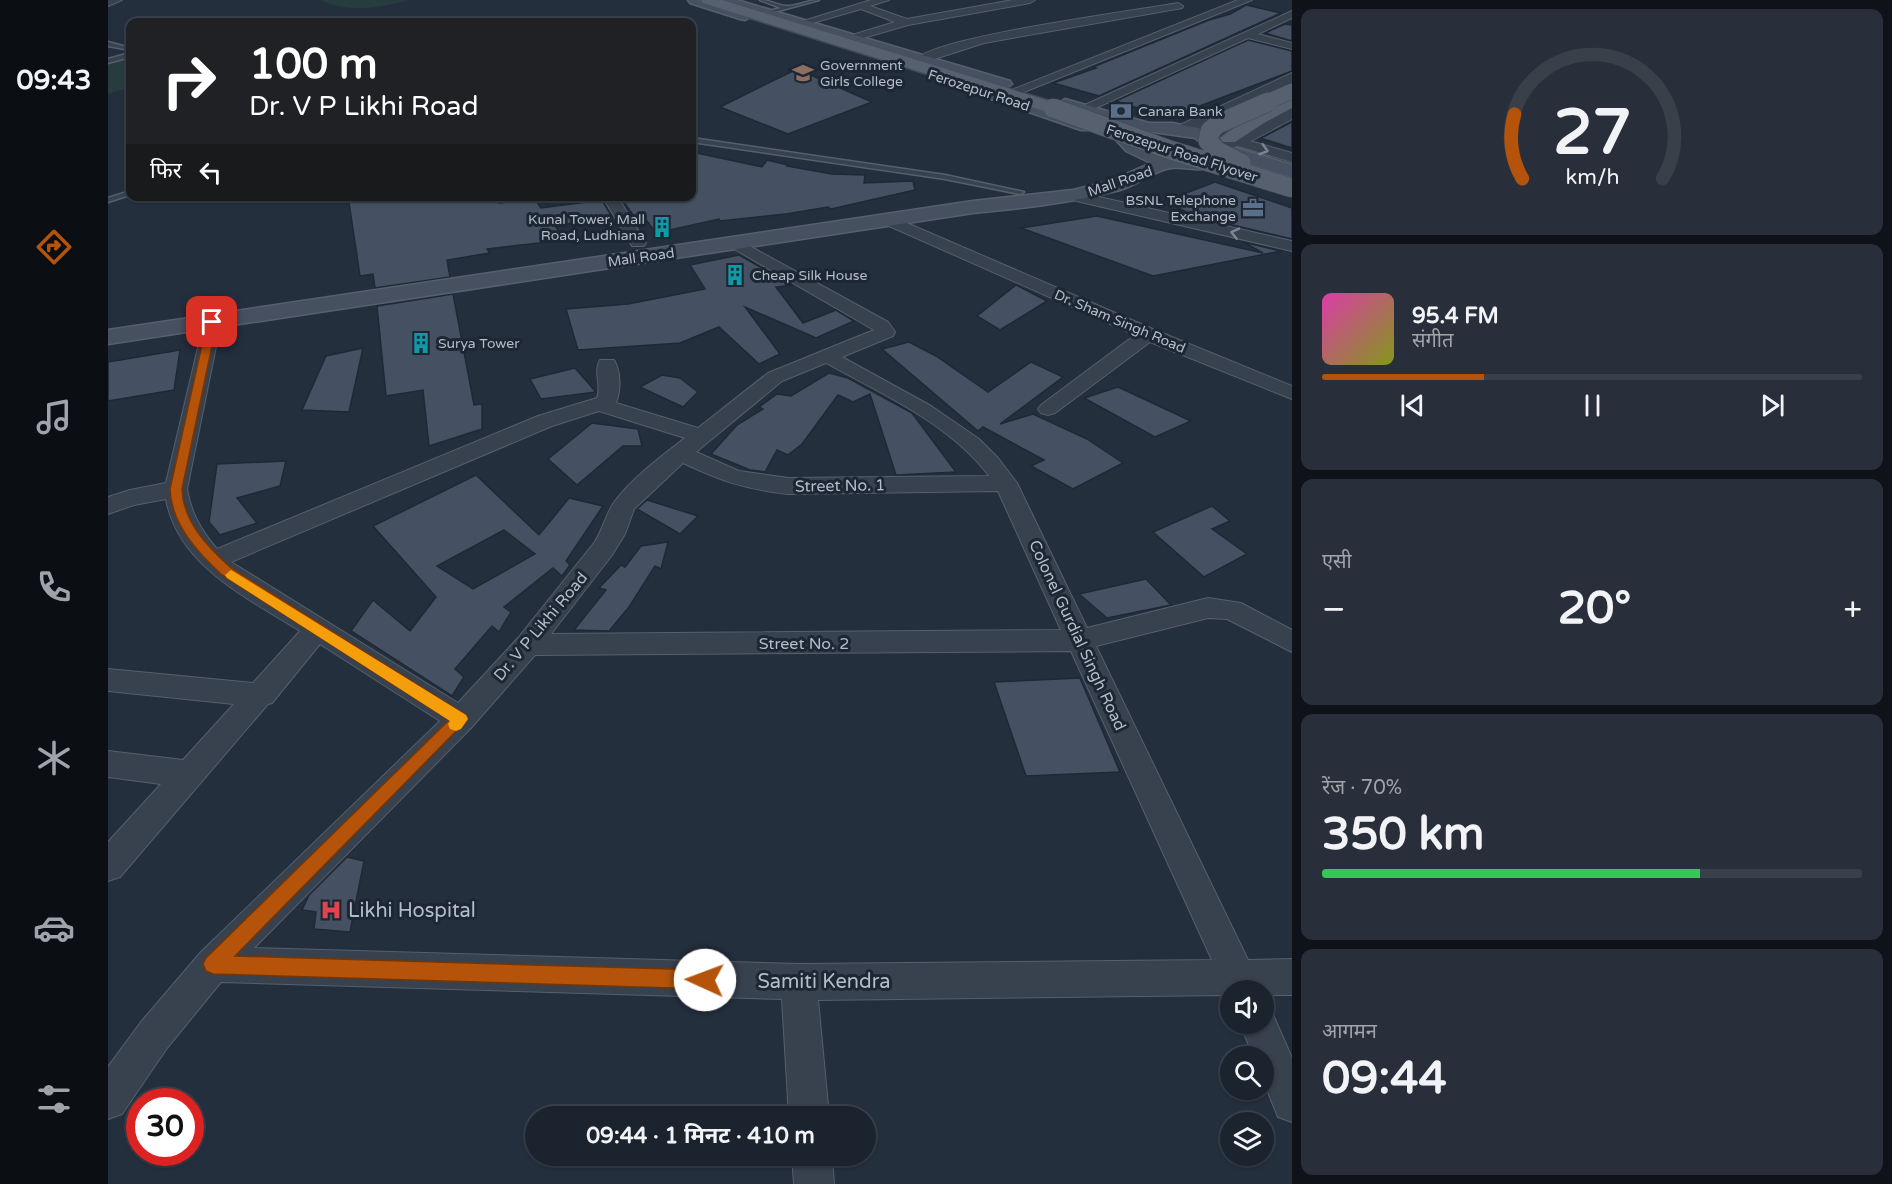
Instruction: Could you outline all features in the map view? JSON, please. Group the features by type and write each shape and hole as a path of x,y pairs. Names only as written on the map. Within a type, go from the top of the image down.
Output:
{"main road":[{"name":"Ferozepur Road","path":"695,0 1053,112 1169,162 1195,164"},
{"path":"708,0 1053,112"},
{"path":"724,0 764,6 802,23 1020,89 1076,110 1148,128 1184,130 1222,143 1251,159 1292,172"},
{"name":"Ferozepur Road Flyover","path":"1292,91 1218,124 1210,131 1222,143 1258,119 1292,102"},
{"name":"Ferozepur Road","path":"1053,112 1076,110"},
{"name":"Ferozepur Road Flyover","path":"1076,110 1167,150 1292,190"},
{"name":"Mall Road","path":"108,322 638,243 1081,183 1134,161 1131,132 1148,128"},
{"path":"1195,164 1219,157 1222,143"},
{"path":"1222,143 1212,148 1234,160 1292,181"},
{"name":"Mall Road","path":"108,338 886,219 1073,196 1117,185 1169,162"},
{"path":"1195,164 1292,190"}],"street":[{"path":"108,2 116,0"},
{"path":"802,23 884,0"},
{"path":"853,38 906,22 1007,2 1030,0"},
{"path":"1163,0 1207,16 1259,28"},
{"path":"1020,89 1248,0"},
{"path":"863,5 906,22"},
{"path":"922,59 945,50 984,40 1178,6"},
{"path":"1076,110 1292,14"},
{"path":"1246,34 1292,46"},
{"path":"1184,130 1292,78"},
{"path":"1222,143 1292,113"},
{"path":"1222,143 1292,158"},
{"path":"1073,196 1292,246"},
{"path":"612,201 638,243"},
{"name":"Dr. Sham Singh Road","path":"886,219 1148,334 1287,387"},
{"name":"Dr. V P Likhi Road","path":"108,1100 154,1035 213,964 460,719 528,645 603,549 613,534 623,507 633,495 680,453 775,377 825,355 886,333 885,330 735,243"},
{"path":"212,322 176,489 176,504 202,550 226,572 460,719"},
{"path":"1048,409 1148,334"},
{"name":"Colonel Gurdial Singh Road","path":"825,355 922,410 980,449 995,465 1006,483 1239,980"},
{"path":"213,560 545,421 599,405 609,398 607,364"},
{"path":"599,405 702,436"},
{"name":"Street No. 1","path":"680,453 733,477 788,486 1006,483"},
{"path":"108,506 130,498 176,489"},
{"name":"Street No. 2","path":"528,645 1080,640 1208,608 1232,610 1292,642"},
{"path":"108,866 262,695 317,630"},
{"path":"108,680 262,695"},
{"path":"108,764 190,774"},
{"name":"Samiti Kendra","path":"213,964 799,982 1220,984"},
{"name":"Samiti Kendra","path":"1270,980 1292,977"},
{"path":"799,982 808,1106"},
{"path":"1263,1034 1292,1103"},
{"path":"813,1166 814,1184"}],"lane":[{"path":"764,6 784,7 817,0"},
{"path":"764,6 784,7"},
{"path":"108,44 126,47"},
{"path":"108,61 126,56"},
{"path":"696,141 921,174 1020,192"},
{"path":"108,200 126,194"}],"green space":[{"path":"321,0 410,0 377,7 353,8"},
{"path":"126,59 126,88 108,94 108,64"}],"building":[{"path":"1246,5 1281,13 1099,96 1053,83 1096,68 1093,67 1209,20 1230,14"},
{"path":"1285,24 1292,25 1292,41 1265,33"},
{"path":"1248,40 1292,51 1292,71 1168,118 1116,101"},
{"path":"797,69 872,102 788,134 720,107"},
{"path":"1292,122 1292,148 1260,138 1265,136"},
{"path":"696,153 762,167 767,160 832,174 865,175 864,183 913,181 915,190 831,209 828,207 786,214 720,221 719,219 656,233 647,221 638,222 623,201 696,201"},
{"path":"1215,182 1292,208 1292,239 1194,216 1165,201"},
{"path":"349,201 497,201 499,203 536,201 541,208 603,201 612,217 555,226 566,240 487,249 490,253 447,260 450,277 375,288 373,274 360,276"},
{"path":"1097,216 1263,253 1243,242 1281,251 1153,276 1021,228"},
{"path":"739,255 792,285 776,287 803,323 836,310 854,321 816,338 745,307 780,354 759,364 719,327 680,343 578,350 566,309 628,304 705,289 690,265"},
{"path":"1016,285 1047,301 1000,330 977,316"},
{"name":"Surya Tower","path":"453,294 474,405 482,404 482,429 429,446 423,390 386,396 377,306"},
{"path":"909,342 936,356 988,392 1031,362 1063,377 1000,424 1033,414 1087,439 1123,463 1073,489 1031,466 1044,460 983,427 978,431 882,349"},
{"path":"363,348 349,412 302,410 326,356"},
{"path":"180,350 174,390 108,401 108,362"},
{"path":"575,368 596,392 541,399 530,379"},
{"path":"829,373 848,378 912,413 956,472 896,475 870,394 853,402 838,395 802,444 788,455 777,450 765,472 750,470 711,454 737,425 763,409 759,407 777,394 791,396"},
{"path":"662,375 680,378 698,392 683,407 640,387"},
{"path":"1118,387 1191,421 1155,437 1084,398"},
{"path":"592,423 638,429 642,446 623,446 577,485 548,459"},
{"path":"286,461 280,486 237,498 257,523 220,535 209,522 217,464"},
{"path":"476,475 539,535 569,498 603,506 566,561 570,565 562,576 553,568 504,607 511,612 499,632 492,626 455,669 464,677 452,696 351,631 373,600 410,631 436,597 373,526","holes":["504,530 535,554 473,589 437,566"]},
{"path":"647,500 698,516 680,534 637,509"},
{"path":"1212,506 1230,521 1212,529 1247,554 1204,577 1153,532"},
{"path":"668,542 661,569 655,566 629,607 609,631 574,630 606,590 599,588 621,565 625,567 641,546"},
{"path":"1146,579 1171,605 1107,618 1079,594"},
{"path":"1080,678 1120,772 1026,776 994,682"},
{"path":"347,857 364,861 350,932 314,929 316,912 302,910 309,895"}],"slow traffic":[{"path":"231,575 460,719 456,724"}],"place":[{"name":"Government Girls College","path":"803,73"},
{"name":"Canara Bank","path":"1121,111"},
{"name":"BSNL Telephone Exchange","path":"1253,208"},
{"name":"Kunal Tower, Mall Road, Ludhiana","path":"662,227"},
{"name":"Cheap Silk House","path":"735,275"},
{"name":"Surya Tower","path":"421,343"},
{"name":"Likhi Hospital","path":"331,910"}],"route":[{"path":"212,322 176,489 176,504 202,550 226,572 460,719 213,964 705,980"}]}
